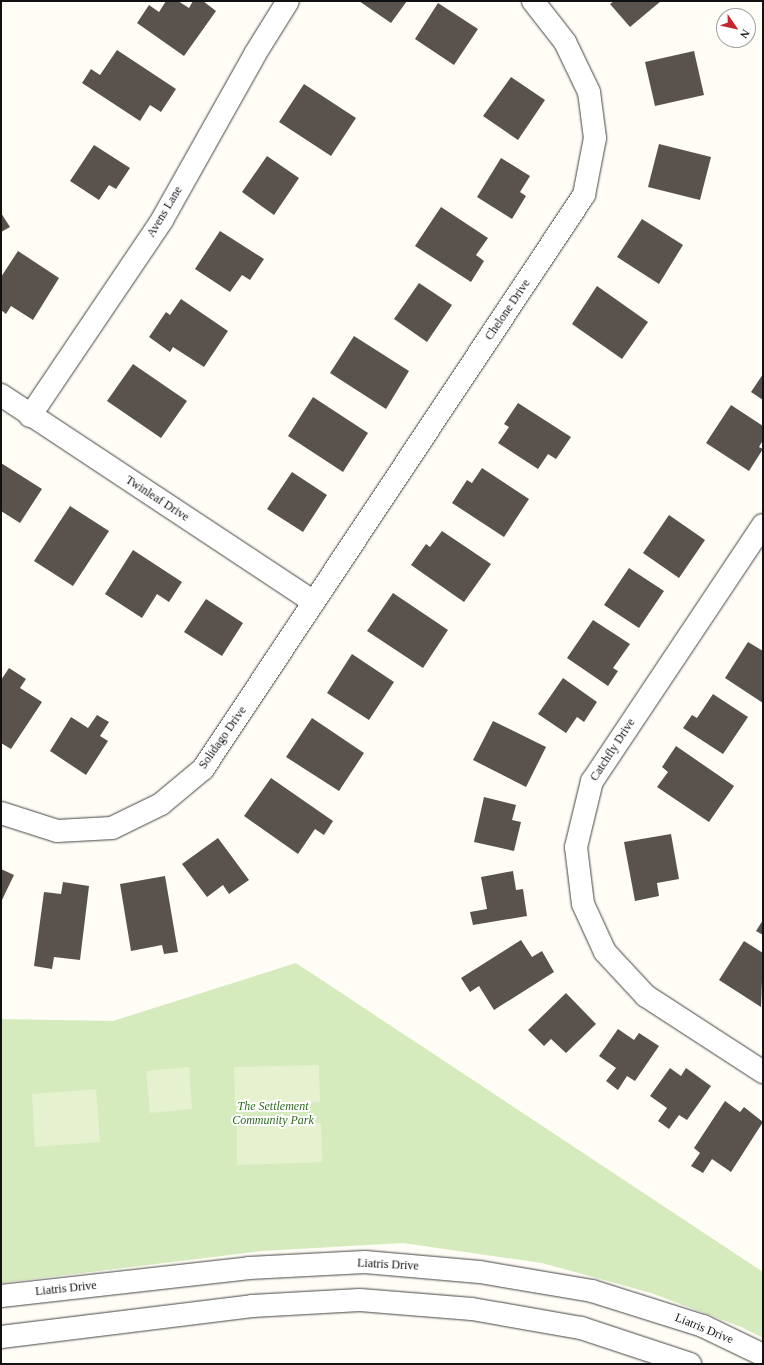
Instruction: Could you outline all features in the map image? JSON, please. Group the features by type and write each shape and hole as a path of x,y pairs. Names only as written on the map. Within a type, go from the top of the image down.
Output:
{"street":[{"name":"Avens Lane","path":"30,416 162,220 254,54 288,1"},
{"name":"Chelone Drive","path":"314,602 584,195 595,138 589,92 565,42 533,1"},
{"name":"Twinleaf Drive","path":"1,395 30,416 314,602"},
{"name":"Catchfly Drive","path":"763,525 592,781 576,847 583,904 605,952 646,996 763,1072"},
{"name":"Solidago Drive","path":"1,813 57,831 112,828 161,804 203,769 314,602"},
{"name":"Liatris Drive","path":"1,1296 249,1268 365,1262 480,1272 592,1290 703,1326 763,1355"},
{"path":"1,1337 252,1306 360,1300 472,1309 581,1328 690,1364"}],"green space":[{"name":"The Settlement Community Park","path":"296,963 763,1272 763,1338 741,1327 651,1293 542,1263 403,1243 262,1251 1,1283 1,1019 113,1021"},
{"path":"319,1065 320,1102 235,1105 234,1067"},
{"path":"189,1067 192,1109 150,1113 146,1071"},
{"path":"96,1089 100,1142 35,1147 32,1094"},
{"path":"321,1123 322,1162 237,1165 237,1127"}],"building":[{"path":"166,1 178,1 189,8 193,1 203,1 216,11 184,56 137,23 149,5 159,12"},
{"path":"359,1 407,1 391,23"},
{"path":"614,1 661,1 630,27 610,4"},
{"path":"438,3 478,29 454,65 415,39"},
{"path":"117,50 176,89 161,112 150,105 140,121 82,83 91,69 100,75"},
{"path":"694,51 704,95 655,106 645,62"},
{"path":"511,77 545,100 518,140 483,116"},
{"path":"304,84 356,118 331,156 279,122"},
{"path":"659,144 711,157 700,200 648,187"},
{"path":"94,145 130,168 116,189 109,185 99,200 70,181"},
{"path":"267,156 299,178 274,215 242,192"},
{"path":"501,158 530,176 520,192 526,196 512,219 477,197"},
{"path":"441,207 488,238 476,255 484,261 471,282 415,246"},
{"path":"1,213 10,227 1,232"},
{"path":"642,219 683,245 659,284 617,257"},
{"path":"220,231 264,259 250,280 242,275 230,292 195,269"},
{"path":"18,251 59,278 33,320 11,306 6,314 1,310 1,277"},
{"path":"419,283 452,305 427,342 394,319"},
{"path":"597,286 648,322 622,359 572,324"},
{"path":"181,299 228,331 204,367 173,347 170,352 149,337 166,312 170,315"},
{"path":"354,336 409,371 386,409 330,373"},
{"path":"133,364 187,401 161,438 107,401"},
{"path":"763,374 763,400 751,392"},
{"path":"313,397 368,433 343,472 288,436"},
{"path":"518,403 571,437 556,459 548,454 538,469 498,443 509,427 504,424"},
{"path":"731,405 763,426 763,440 759,447 763,449 749,471 706,443"},
{"path":"1,463 42,489 20,523 1,511"},
{"path":"482,468 529,499 504,537 452,503 467,480 472,483"},
{"path":"292,472 327,495 303,532 267,509"},
{"path":"70,506 109,531 73,586 34,561"},
{"path":"669,515 705,540 679,578 643,553"},
{"path":"442,531 491,564 464,602 411,565 426,544 430,547"},
{"path":"133,550 182,582 169,602 157,594 142,618 105,594"},
{"path":"629,568 664,591 639,628 604,605"},
{"path":"393,593 448,630 423,668 367,631"},
{"path":"206,599 243,623 222,656 184,632"},
{"path":"593,620 630,644 613,668 618,671 608,686 567,658"},
{"path":"748,642 763,651 763,703 725,678"},
{"path":"352,654 394,682 369,720 327,693"},
{"path":"9,668 26,679 20,688 42,702 11,749 1,743 1,680"},
{"path":"563,678 597,702 584,722 577,717 566,733 538,714"},
{"path":"713,694 748,717 723,754 683,728 692,715 697,718"},
{"path":"97,715 109,722 100,736 108,741 86,775 50,751 71,717 88,728"},
{"path":"312,718 364,753 339,791 286,757"},
{"path":"493,721 546,747 526,787 473,760"},
{"path":"676,746 734,786 709,822 657,787 668,772 662,767"},
{"path":"271,778 333,821 324,835 315,829 298,854 244,816"},
{"path":"484,797 516,805 512,820 521,822 514,851 474,842"},
{"path":"671,834 679,879 657,883 659,896 635,901 624,842"},
{"path":"218,838 249,880 229,894 223,885 207,897 182,864"},
{"path":"1,869 14,875 1,902"},
{"path":"513,871 516,890 523,889 527,916 473,925 470,912 487,909 481,877"},
{"path":"165,876 178,952 164,954 162,945 131,951 120,884"},
{"path":"63,882 89,886 80,960 54,957 52,969 34,966 44,892 61,894"},
{"path":"763,920 763,935 756,931"},
{"path":"521,940 532,957 542,951 554,972 494,1010 479,986 470,992 461,978"},
{"path":"744,941 763,953 761,1007 719,980"},
{"path":"566,993 596,1024 566,1053 551,1039 544,1046 528,1030"},
{"path":"618,1029 634,1040 639,1033 659,1046 635,1081 627,1076 618,1090 606,1081 616,1068 599,1056"},
{"path":"670,1068 681,1076 686,1068 711,1086 687,1120 679,1115 669,1129 658,1121 667,1108 650,1096"},
{"path":"725,1101 740,1112 744,1107 763,1122 731,1172 712,1159 703,1173 691,1166 700,1153 694,1148"}]}
